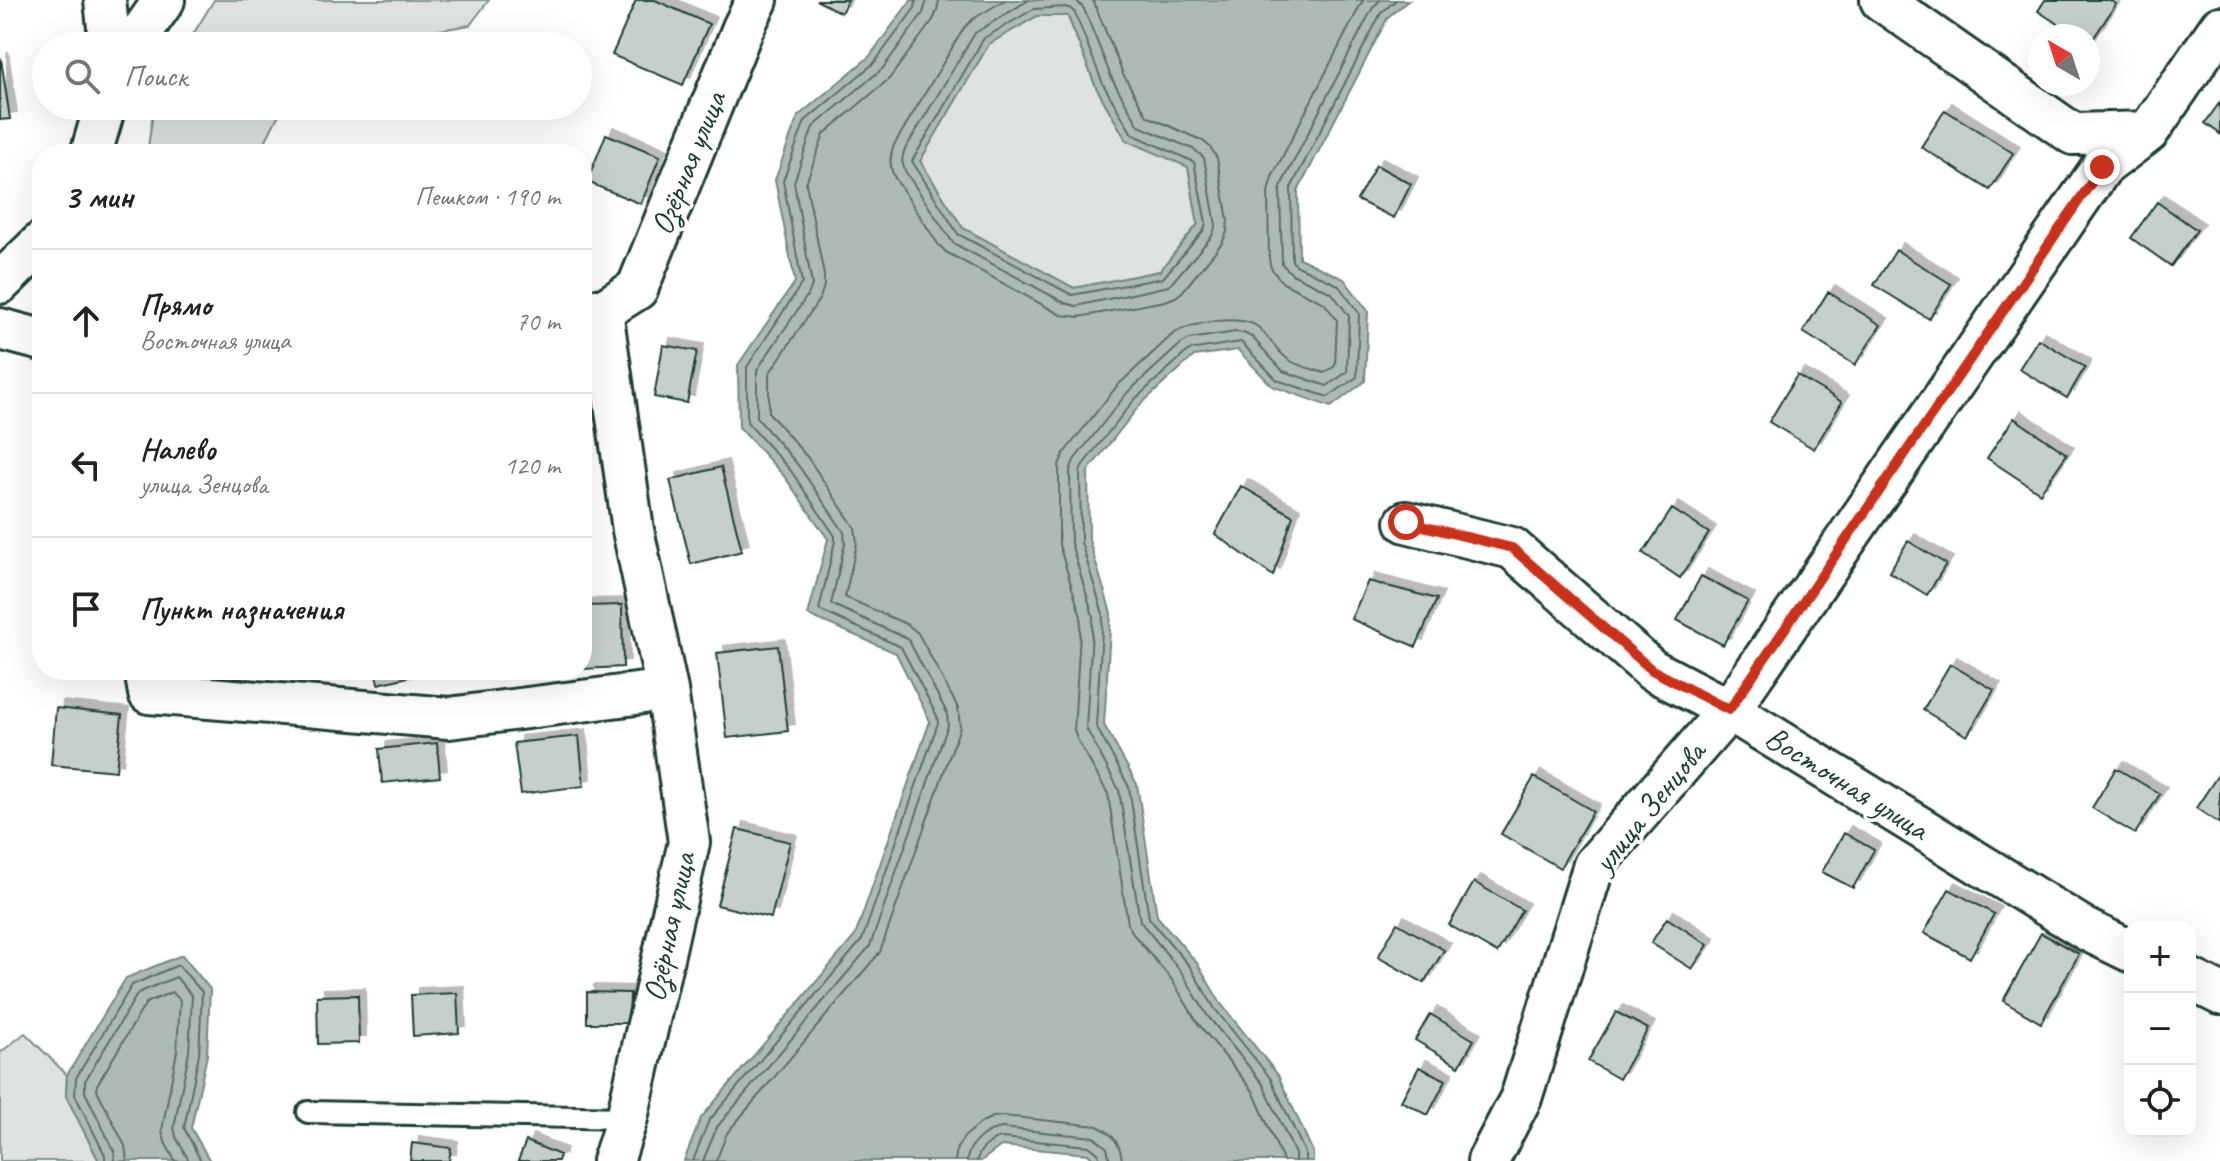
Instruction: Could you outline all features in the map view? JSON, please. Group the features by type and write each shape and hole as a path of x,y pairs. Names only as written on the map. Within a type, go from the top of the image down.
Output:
{"street":[{"path":"105,0 108,32"},
{"path":"142,32 164,0"},
{"name":"Озёрная улица","path":"613,1161 627,1118 689,842 667,690 633,530 592,309 637,289 757,0"},
{"path":"1881,0 2073,134 2148,132"},
{"name":"улица Зенцова","path":"1488,1161 1521,1098 1594,865 1729,710 2102,167 2148,132 2220,27"},
{"path":"94,144 101,120"},
{"path":"0,283 32,252"},
{"path":"0,329 32,337"},
{"name":"Восточная улица","path":"1406,522 1512,548 1652,670 1729,710 2087,930 2124,948"},
{"path":"147,680 149,693 449,718 667,690"},
{"path":"2196,982 2220,994"}],"lane":[{"path":"308,1112 627,1118"}],"shaded area":[{"path":"214,0 489,0 470,25 427,32 195,32"},
{"path":"1067,15 1096,87 1126,140 1188,166 1198,224 1160,271 1074,288 963,228 920,161 989,44 1037,16"},
{"path":"152,120 276,120 264,144 148,144"},
{"path":"25,1033 67,1075 66,1096 99,1161 0,1161 0,1053"}],"water":[{"path":"911,0 1409,0 1388,17 1298,191 1299,258 1344,279 1368,311 1365,381 1331,407 1272,386 1238,350 1194,356 1140,405 1088,471 1089,540 1111,613 1104,725 1137,784 1157,916 1197,963 1221,1004 1278,1075 1313,1152 1313,1161 1095,1161 1088,1154 1001,1146 981,1161 684,1161 701,1118 855,936 930,721 896,653 808,615 828,539 784,476 739,427 738,365 795,282 775,180 798,116 869,57","holes":["1037,16 1068,16 1096,87 1126,140 1188,167 1198,224 1160,271 1074,288 963,228 920,161 989,44"]},
{"path":"182,955 210,989 207,1055 191,1128 210,1161 99,1161 66,1096 67,1075 126,978"}],"building":[{"path":"636,0 655,0 709,24 683,85 612,55"},
{"path":"816,0 848,0 841,13"},
{"path":"2045,0 2109,0 2116,4 2100,28 2100,24 2058,24 2038,11"},
{"path":"0,60 10,119 0,120"},
{"path":"2220,102 2220,134 2205,123"},
{"path":"1945,110 2013,153 1990,190 1921,147"},
{"path":"606,134 660,156 641,204 592,184 592,169"},
{"path":"1376,165 1411,184 1394,218 1357,200"},
{"path":"2157,202 2197,230 2171,266 2131,238"},
{"path":"1896,250 1951,284 1929,319 1874,285"},
{"path":"1828,292 1881,325 1855,365 1803,332"},
{"path":"2038,339 2085,367 2067,398 2019,369"},
{"path":"663,345 697,351 687,403 654,397"},
{"path":"1797,375 1842,402 1814,449 1769,422"},
{"path":"2014,418 2067,454 2040,493 1987,458"},
{"path":"721,467 742,551 691,564 670,480"},
{"path":"1241,486 1293,516 1273,576 1215,534"},
{"path":"1672,509 1709,533 1680,578 1643,553"},
{"path":"1908,541 1946,564 1927,595 1889,572"},
{"path":"1701,576 1748,601 1723,645 1677,620"},
{"path":"1368,581 1437,599 1416,647 1351,619"},
{"path":"622,605 623,667 592,669 592,606"},
{"path":"778,646 788,731 727,738 717,653"},
{"path":"1950,664 1994,690 1967,736 1923,710"},
{"path":"56,708 122,715 116,771 51,765"},
{"path":"579,736 584,786 521,794 514,743"},
{"path":"437,743 440,777 382,783 379,749"},
{"path":"2116,768 2160,794 2135,834 2092,808"},
{"path":"2220,772 2220,824 2196,808"},
{"path":"1534,777 1593,811 1560,868 1501,834"},
{"path":"737,829 790,842 771,918 717,905"},
{"path":"1844,833 1874,850 1853,888 1822,872"},
{"path":"1474,882 1522,910 1497,953 1449,925"},
{"path":"1949,889 1994,914 1970,958 1924,933"},
{"path":"1667,918 1708,945 1692,969 1651,943"},
{"path":"1397,923 1444,950 1424,983 1378,957"},
{"path":"2041,933 2079,954 2041,1023 2003,1001"},
{"path":"587,992 630,993 629,1023 587,1023"},
{"path":"457,993 459,1033 413,1036 411,995"},
{"path":"358,995 359,1043 318,1044 317,996"},
{"path":"1616,1012 1648,1029 1619,1079 1588,1061"},
{"path":"1430,1014 1474,1040 1459,1066 1415,1040"},
{"path":"1419,1067 1446,1080 1428,1115 1401,1101"},
{"path":"526,1141 560,1155 558,1161 518,1161"},
{"path":"412,1143 451,1148 449,1161 410,1161"}],"route":[{"path":"1406,522 1512,548 1652,670 1729,710 2102,167"}]}
